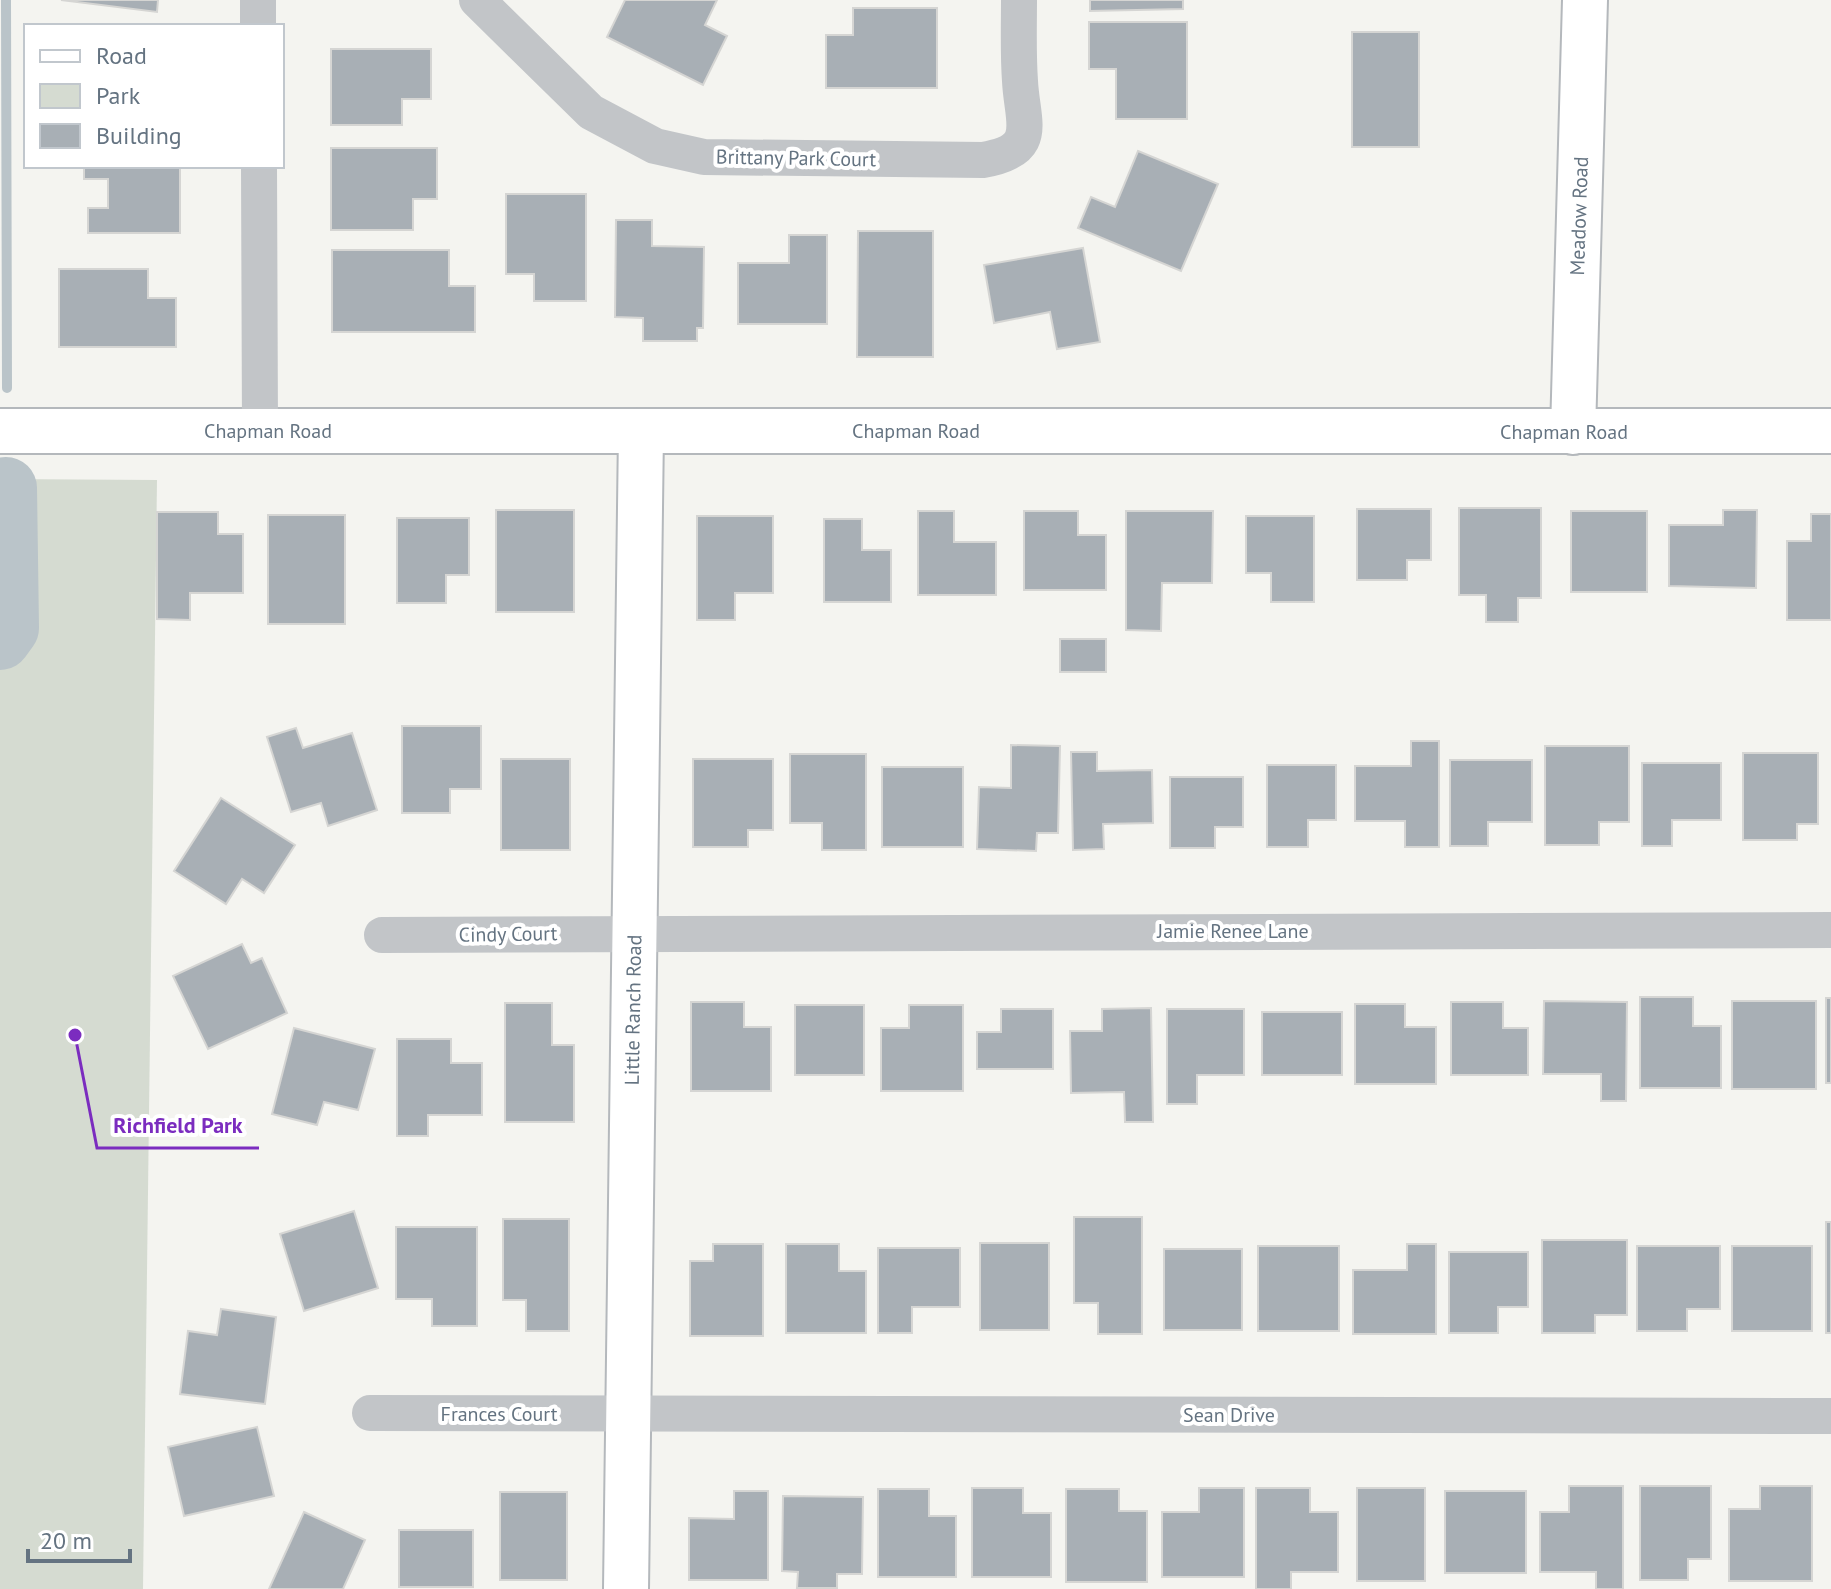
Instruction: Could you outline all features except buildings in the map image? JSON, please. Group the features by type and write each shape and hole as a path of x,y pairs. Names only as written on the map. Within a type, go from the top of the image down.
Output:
{"street":[{"path":"258,0 258,24"},
{"name":"Brittany Park Court","path":"477,0 591,112 655,146 704,157 983,160 1004,156 1018,146 1027,128 1020,85 1019,0"},
{"name":"Meadow Road","path":"1573,432 1585,0"},
{"path":"259,168 260,430"},
{"name":"Chapman Road","path":"0,431 1831,431"},
{"name":"Little Ranch Road","path":"626,1589 641,431"},
{"name":"Jamie Renee Lane","path":"634,932 1831,930"},
{"name":"Cindy Court","path":"382,935 634,932"},
{"name":"Frances Court","path":"370,1413 628,1414"},
{"name":"Sean Drive","path":"628,1414 1831,1416"}],"green space":[{"path":"0,479 157,480 143,1589 0,1589"}],"waterway":[{"path":"6,0 7,388"},
{"path":"0,639 8,628 6,488"}],"place":[{"name":"Richfield Park","path":"75,1035"}]}
